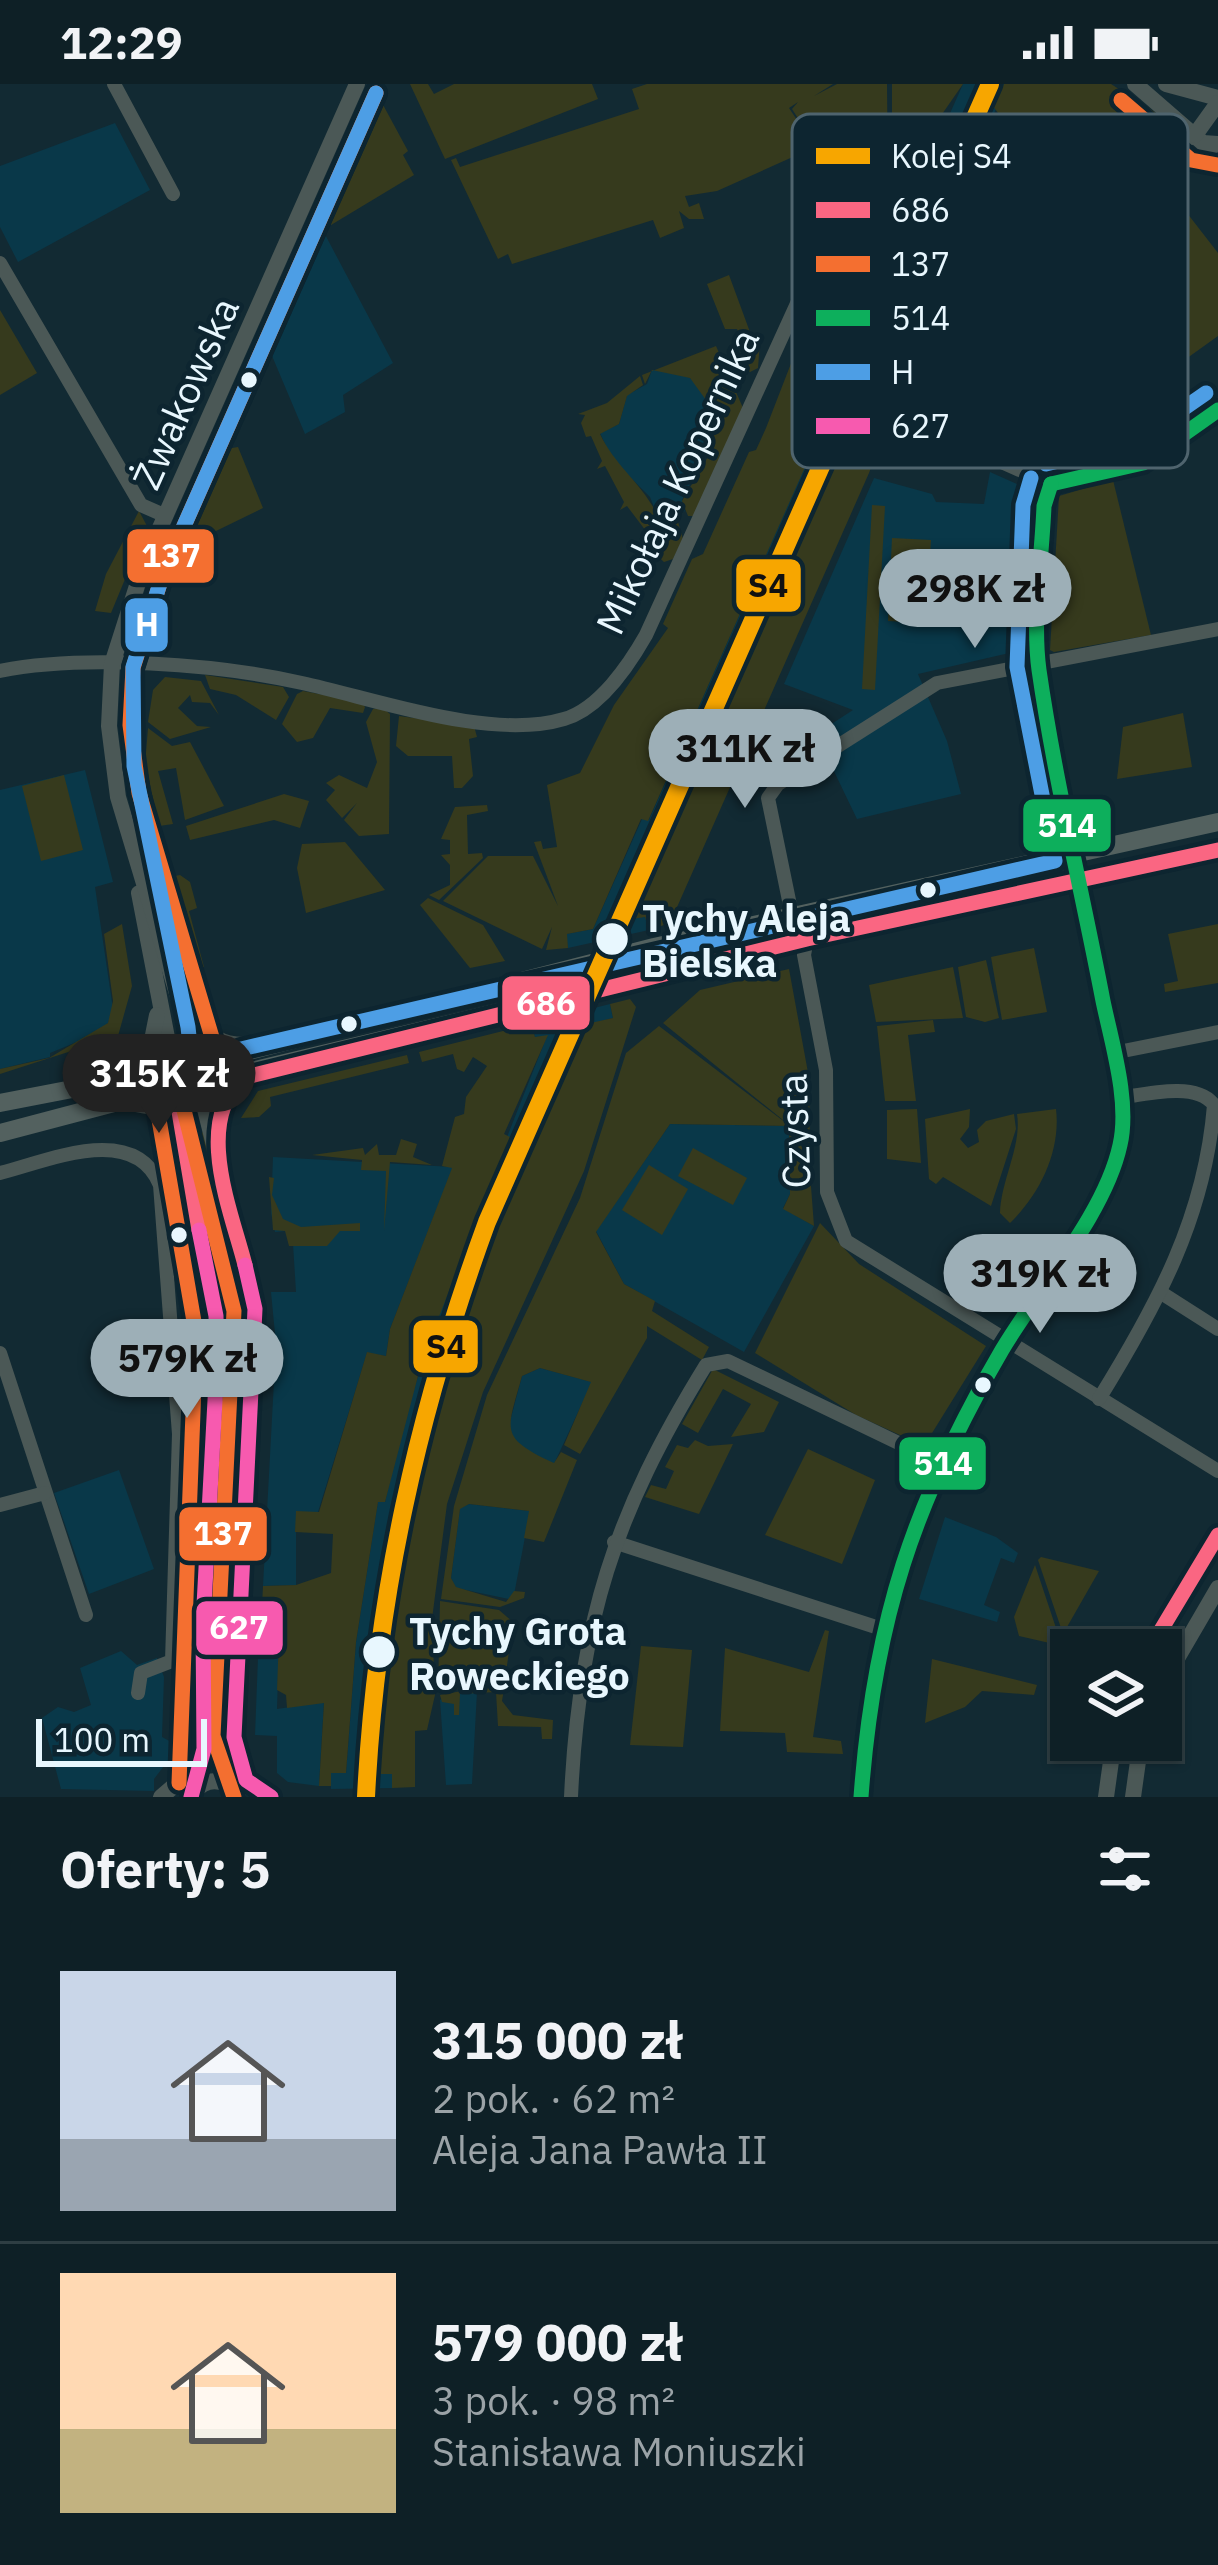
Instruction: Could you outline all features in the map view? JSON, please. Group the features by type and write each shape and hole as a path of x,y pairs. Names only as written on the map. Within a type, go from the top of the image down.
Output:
{"main road":[{"path":"0,1103 124,1079 166,1057 230,1055 285,1037 654,947 1073,850 1218,822"},
{"path":"0,1132 828,934 1218,850"},
{"path":"824,908 837,918 828,934"},
{"path":"764,922 758,936 770,948"},
{"path":"197,1053 207,1067 203,1086"},
{"path":"166,1057 160,1076 171,1092"}],"street":[{"path":"114,84 173,194"},
{"name":"Żwakowska","path":"166,1057 139,880 112,768 112,664 122,621 166,516 357,84"},
{"path":"1135,84 1172,114"},
{"path":"1166,84 1218,101 1205,141 1218,166"},
{"path":"0,263 141,505 166,516"},
{"name":"Mikołaja Kopernika","path":"0,671 112,664 254,674 482,721 534,724 578,714 599,696 646,634 792,315"},
{"path":"1188,431 1218,410"},
{"path":"1015,468 1051,484 1121,468"},
{"path":"861,1797 879,1628 900,1551 938,1462 1113,1168 1123,1124 1038,665 1044,506 1051,484"},
{"path":"792,915 771,818 771,790 920,689 1218,629"},
{"name":"Żwakowska","path":"139,880 197,1053"},
{"name":"Czysta","path":"807,939 804,955 826,1070 827,1192 838,1227 866,1257 1218,1471"},
{"path":"172,971 190,1013 216,1039 246,1046 285,1037"},
{"path":"100,1080 128,1071 155,1039 152,972"},
{"path":"1113,1053 1218,1032"},
{"path":"221,1159 218,1111 223,1092 242,1078 276,1066"},
{"path":"203,1086 252,1295 252,1420 234,1736 238,1792"},
{"path":"171,1092 217,1332 202,1665 191,1793"},
{"path":"1099,1399 1162,1294 1203,1188 1214,1113 1210,1098 1162,1092 1119,1098"},
{"path":"109,1106 134,1102 162,1108 176,1129 188,1170"},
{"path":"0,1173 101,1150 123,1151 147,1163 162,1193 180,1466 173,1651 170,1664 141,1673 138,1693"},
{"path":"1203,1188 1218,1198"},
{"path":"203,1242 209,1257 222,1262 235,1258 240,1245"},
{"path":"214,1302 230,1286 252,1295"},
{"path":"1162,1294 1218,1329"},
{"path":"173,1336 217,1332"},
{"path":"0,1354 86,1615"},
{"path":"571,1797 584,1650 614,1542 671,1424 706,1365 718,1359 938,1462"},
{"path":"213,1419 218,1431 232,1438 244,1434 252,1420"},
{"path":"0,1505 45,1493"},
{"path":"1162,1629 1218,1535"},
{"path":"614,1542 879,1628"},
{"path":"1182,1650 1218,1588"},
{"path":"160,1797 192,1766 202,1665"},
{"path":"234,1736 245,1780 271,1797"},
{"path":"1106,1797 1111,1761"},
{"path":"1133,1797 1138,1761"},
{"path":"191,1793 215,1780 238,1792"}],"shaded area":[{"path":"963,84 1007,84 994,114 950,114"},
{"path":"115,123 150,190 18,262 0,227 0,166"},
{"path":"320,225 393,363 343,395 345,412 305,434 267,344"},
{"path":"652,370 672,370 706,393 717,431 682,500 685,511 660,522 650,497 612,459 600,433 619,424 627,395 647,384"},
{"path":"804,468 827,468 672,818 678,821 645,915 649,930 568,948 566,934 593,929 642,819 649,820"},
{"path":"990,472 1030,490 1018,651 918,674 947,741 961,794 857,819 816,734 853,710 784,684 874,478 932,494 936,502 984,504"},
{"path":"85,770 113,882 95,887 113,1009 108,1023 94,1035 50,1057 0,1069 0,790"},
{"path":"610,1004 613,1018 586,1025 536,1138 529,1137 473,1273 423,1428 405,1502 411,1504 383,1692 378,1773 392,1774 392,1788 331,1789 331,1773 346,1773 356,1642 378,1501 385,1502 405,1415 452,1276 547,1036 535,1037 531,1024"},
{"path":"670,1124 790,1126 790,1194 783,1208 814,1226 744,1352 624,1284 596,1231"},
{"path":"273,1157 453,1167 390,1329 386,1356 367,1353 318,1512 296,1512 296,1585 263,1586 276,1344 271,1292 296,1292 293,1244 285,1231 275,1232 271,1213"},
{"path":"540,1368 592,1382 554,1464 515,1445 508,1429 522,1376"},
{"path":"119,1470 154,1569 89,1594 54,1493"},
{"path":"469,1504 530,1511 513,1600 456,1588 451,1578 460,1508"},
{"path":"945,1517 996,1537 1018,1553 1014,1563 1001,1558 984,1605 1000,1612 997,1622 919,1599"},
{"path":"260,1606 280,1608 277,1709 324,1702 319,1786 288,1782 277,1773 277,1736 255,1735"},
{"path":"121,1651 137,1665 157,1658 164,1677 162,1737 173,1743 173,1754 154,1779 154,1791 61,1789 42,1718 58,1707 74,1712 91,1705 80,1668"},
{"path":"477,1692 472,1784 446,1785 440,1700 453,1693"}],"green space":[{"path":"410,84 428,84 434,94 454,84 592,84 598,99 445,159"},
{"path":"647,84 833,84 814,96 837,84 887,84 887,114 795,114 792,109 798,102 789,108 793,114 792,157 717,191 685,196 689,207 699,203 704,219 689,219 679,211 684,228 660,238 653,220 512,264 508,254 498,259 451,160 456,158 460,167 639,109 632,89"},
{"path":"892,84 963,84 942,114 892,114"},
{"path":"1004,84 1111,84 1156,113 998,114 993,106"},
{"path":"375,90 408,151 403,155 414,175 331,225 323,213"},
{"path":"1188,214 1218,253 1218,336 1188,357"},
{"path":"729,275 754,343 760,342 758,368 750,372 744,367 750,364 737,329 725,329 707,284"},
{"path":"0,310 37,373 0,395"},
{"path":"716,346 743,408 694,516 688,516 682,501 712,450 714,411 690,378 654,370"},
{"path":"792,361 792,468 805,468 648,821 641,819 593,929 567,934 568,948 546,950 552,927 542,949 443,901 488,856 533,856 558,906 534,842 541,841 543,849 557,847 547,785 580,773 614,705 668,628 663,624 692,559 703,554 749,452 756,450"},
{"path":"640,376 643,385 627,396 619,424 600,434 660,521 676,515 683,539 673,559 664,562 646,545 652,539 627,506 620,510 624,502 605,466 597,469 602,461 591,436 586,437 581,423 585,415 578,414 607,403"},
{"path":"238,447 263,508 177,550 220,450"},
{"path":"826,468 871,468 670,923 649,930 645,917 632,919 676,821 671,818"},
{"path":"1113,480 1151,635 1054,652 1050,650 1059,496"},
{"path":"872,505 885,506 875,690 862,689"},
{"path":"139,511 147,526 111,613 95,611 106,574"},
{"path":"892,538 931,540 926,623 888,621"},
{"path":"205,675 283,687 289,697 276,720 236,695 210,689"},
{"path":"165,677 201,681 219,715 210,703 192,702 190,695 178,708 197,726 211,727 170,739 148,722 153,690"},
{"path":"303,691 362,702 365,707 363,713 330,708 313,738 297,742 282,724"},
{"path":"382,707 390,714 389,834 359,836 344,820 357,803 342,818 326,800 335,790 326,783 339,775 367,788 377,762 366,722 373,709"},
{"path":"121,709 139,722 136,787 153,869 147,868 123,760"},
{"path":"1183,713 1192,767 1117,779 1123,727"},
{"path":"399,716 474,726 477,737 469,739 473,776 462,788 454,788 452,756 408,756 396,746"},
{"path":"148,728 172,746 190,742 224,806 185,820 176,768 158,771 173,824 152,827 144,777"},
{"path":"64,775 83,850 41,861 22,786"},
{"path":"284,794 309,801 300,828 274,820 190,840 186,826"},
{"path":"487,805 488,811 467,815 468,854 482,853 483,858 439,900 429,895 450,885 450,865 441,855 450,854 450,840 441,839 455,807"},
{"path":"345,842 385,890 306,913 297,868 302,844"},
{"path":"180,875 190,882 197,908 189,911 204,967 193,970 168,890 170,877"},
{"path":"428,898 483,925 505,961 470,968 420,905"},
{"path":"122,924 132,986 118,1036 0,1074 0,1069 49,1058 108,1023 113,1001 104,934"},
{"path":"1218,924 1218,983 1165,992 1164,984 1178,981 1168,934"},
{"path":"751,929 754,943 524,1000 520,985"},
{"path":"1034,948 1047,1012 1002,1020 991,957"},
{"path":"986,960 999,1018 985,1022 966,1017 958,967"},
{"path":"953,967 963,1018 876,1022 869,985"},
{"path":"789,969 809,1078 810,1152 796,1122 783,1120 663,1023 700,990"},
{"path":"630,999 636,1007 584,1171 483,1392 447,1504 432,1619 435,1695 427,1730 415,1731 415,1787 392,1788 392,1774 378,1774 390,1620 411,1504 404,1502 440,1367 529,1136 536,1138 586,1024 613,1018 610,1004"},
{"path":"933,1020 935,1032 908,1035 916,1101 885,1101 877,1026"},
{"path":"531,1024 535,1037 548,1035 504,1134 510,1137 423,1357 385,1502 378,1502 356,1642 346,1773 331,1773 331,1786 319,1786 324,1703 287,1708 286,1695 277,1690 280,1608 262,1606 263,1586 296,1585 331,1573 333,1534 295,1532 296,1511 319,1512 367,1352 386,1356 390,1329 452,1168 442,1166 455,1117 464,1114 466,1097 487,1066 473,1057 464,1072 457,1069 453,1054 422,1062 419,1052"},
{"path":"659,1026 790,1126 809,1160 814,1226 783,1209 790,1194 789,1126 670,1124 596,1232 624,1284 655,1301 652,1311 709,1347 702,1360 647,1326 647,1338 580,1454 564,1445 591,1382 540,1368 522,1376 511,1421 515,1439 554,1463 561,1452 577,1460 544,1542 524,1538 529,1511 469,1504 460,1509 451,1578 456,1587 506,1602 514,1591 525,1592 524,1598 500,1607 441,1599 454,1506 487,1395 580,1198 626,1053"},
{"path":"407,1055 409,1063 270,1097 271,1106 259,1117 241,1118 258,1091"},
{"path":"917,1109 921,1163 887,1159 887,1110"},
{"path":"970,1109 969,1127 960,1139 968,1148 979,1142 977,1130 986,1121 1014,1114 1016,1129 991,1206 943,1177 936,1184 929,1179 925,1119"},
{"path":"1056,1109 1055,1140 1046,1171 1031,1199 1010,1223 1000,1213 1017,1138 1017,1114"},
{"path":"206,1132 234,1249 224,1257 210,1246 189,1135"},
{"path":"401,1139 417,1144 413,1157 432,1165 390,1162 384,1231 386,1171 361,1170 362,1160 312,1155 363,1148 365,1155 377,1144 379,1155 396,1155"},
{"path":"693,1148 747,1178 733,1205 678,1176"},
{"path":"649,1165 688,1189 662,1235 622,1210"},
{"path":"269,1177 274,1178 272,1195 283,1219 301,1227 360,1223 360,1231 340,1231 327,1246 289,1246 285,1231 273,1230"},
{"path":"820,1223 859,1264 986,1346 924,1446 856,1415 755,1353"},
{"path":"713,1369 779,1402 764,1432 731,1437 751,1404 723,1389 698,1433 682,1424"},
{"path":"220,1440 241,1443 226,1748 209,1747"},
{"path":"695,1440 708,1446 733,1444 699,1514 645,1497 651,1485 666,1489 674,1471 665,1467 677,1445 688,1448"},
{"path":"808,1449 875,1480 842,1564 765,1535"},
{"path":"1038,1560 1099,1571 1066,1629 1061,1629"},
{"path":"1035,1565 1056,1629 1050,1629 1050,1643 1019,1636 1014,1617"},
{"path":"440,1601 499,1610 513,1622 505,1680 438,1692"},
{"path":"825,1630 829,1631 813,1737 841,1741 843,1754 787,1752 785,1733 720,1731 725,1648 809,1672"},
{"path":"641,1646 692,1650 683,1747 630,1745"},
{"path":"932,1659 1037,1685 1034,1695 982,1691 965,1707 925,1723"},
{"path":"505,1683 502,1701 513,1715 553,1720 552,1739 542,1739 541,1727 498,1726 496,1692 460,1694 459,1715 454,1715 454,1704 442,1702 440,1695"}],"rail line":[{"name":"S4","path":"977,114 990,84"},
{"name":"S4","path":"366,1797 390,1577 421,1434 462,1292 487,1222 820,468"}],"transit line":[{"name":"137","path":"214,1044 139,793 130,725 133,668 164,571 376,93"},
{"name":"H","path":"376,93 164,571 133,667 134,766 188,1027 191,1055 185,1071 241,1049 1055,861 1017,667 1023,505 1031,478"},
{"name":"137","path":"1121,100 1137,114"},
{"name":"137","path":"1188,157 1217,165"},
{"name":"H","path":"1188,406 1206,393"},
{"name":"514","path":"1188,431 1218,410"},
{"name":"514","path":"1051,484 1121,468"},
{"name":"514","path":"861,1797 876,1674 903,1565 922,1512 1002,1350 1100,1198 1123,1128 1119,1073 1039,670 1038,588 1044,506 1051,484"},
{"name":"686","path":"245,1265 225,1194 218,1143 228,1097 242,1078 807,939 1218,850"},
{"name":"686","path":"176,1094 199,1230"},
{"name":"137","path":"180,1094 234,1311 213,1736 234,1797"},
{"name":"137","path":"157,1108 196,1333 179,1783"},
{"name":"627","path":"191,1797 204,1749 203,1624 217,1363 216,1316 199,1230"},
{"name":"627","path":"245,1265 255,1309 234,1737 246,1780 271,1797"},
{"name":"686","path":"1162,1629 1218,1535"}],"place":[{"name":"Tychy Aleja Bielska","path":"612,939"},
{"name":"Tychy Grota Roweckiego","path":"379,1652"}]}
